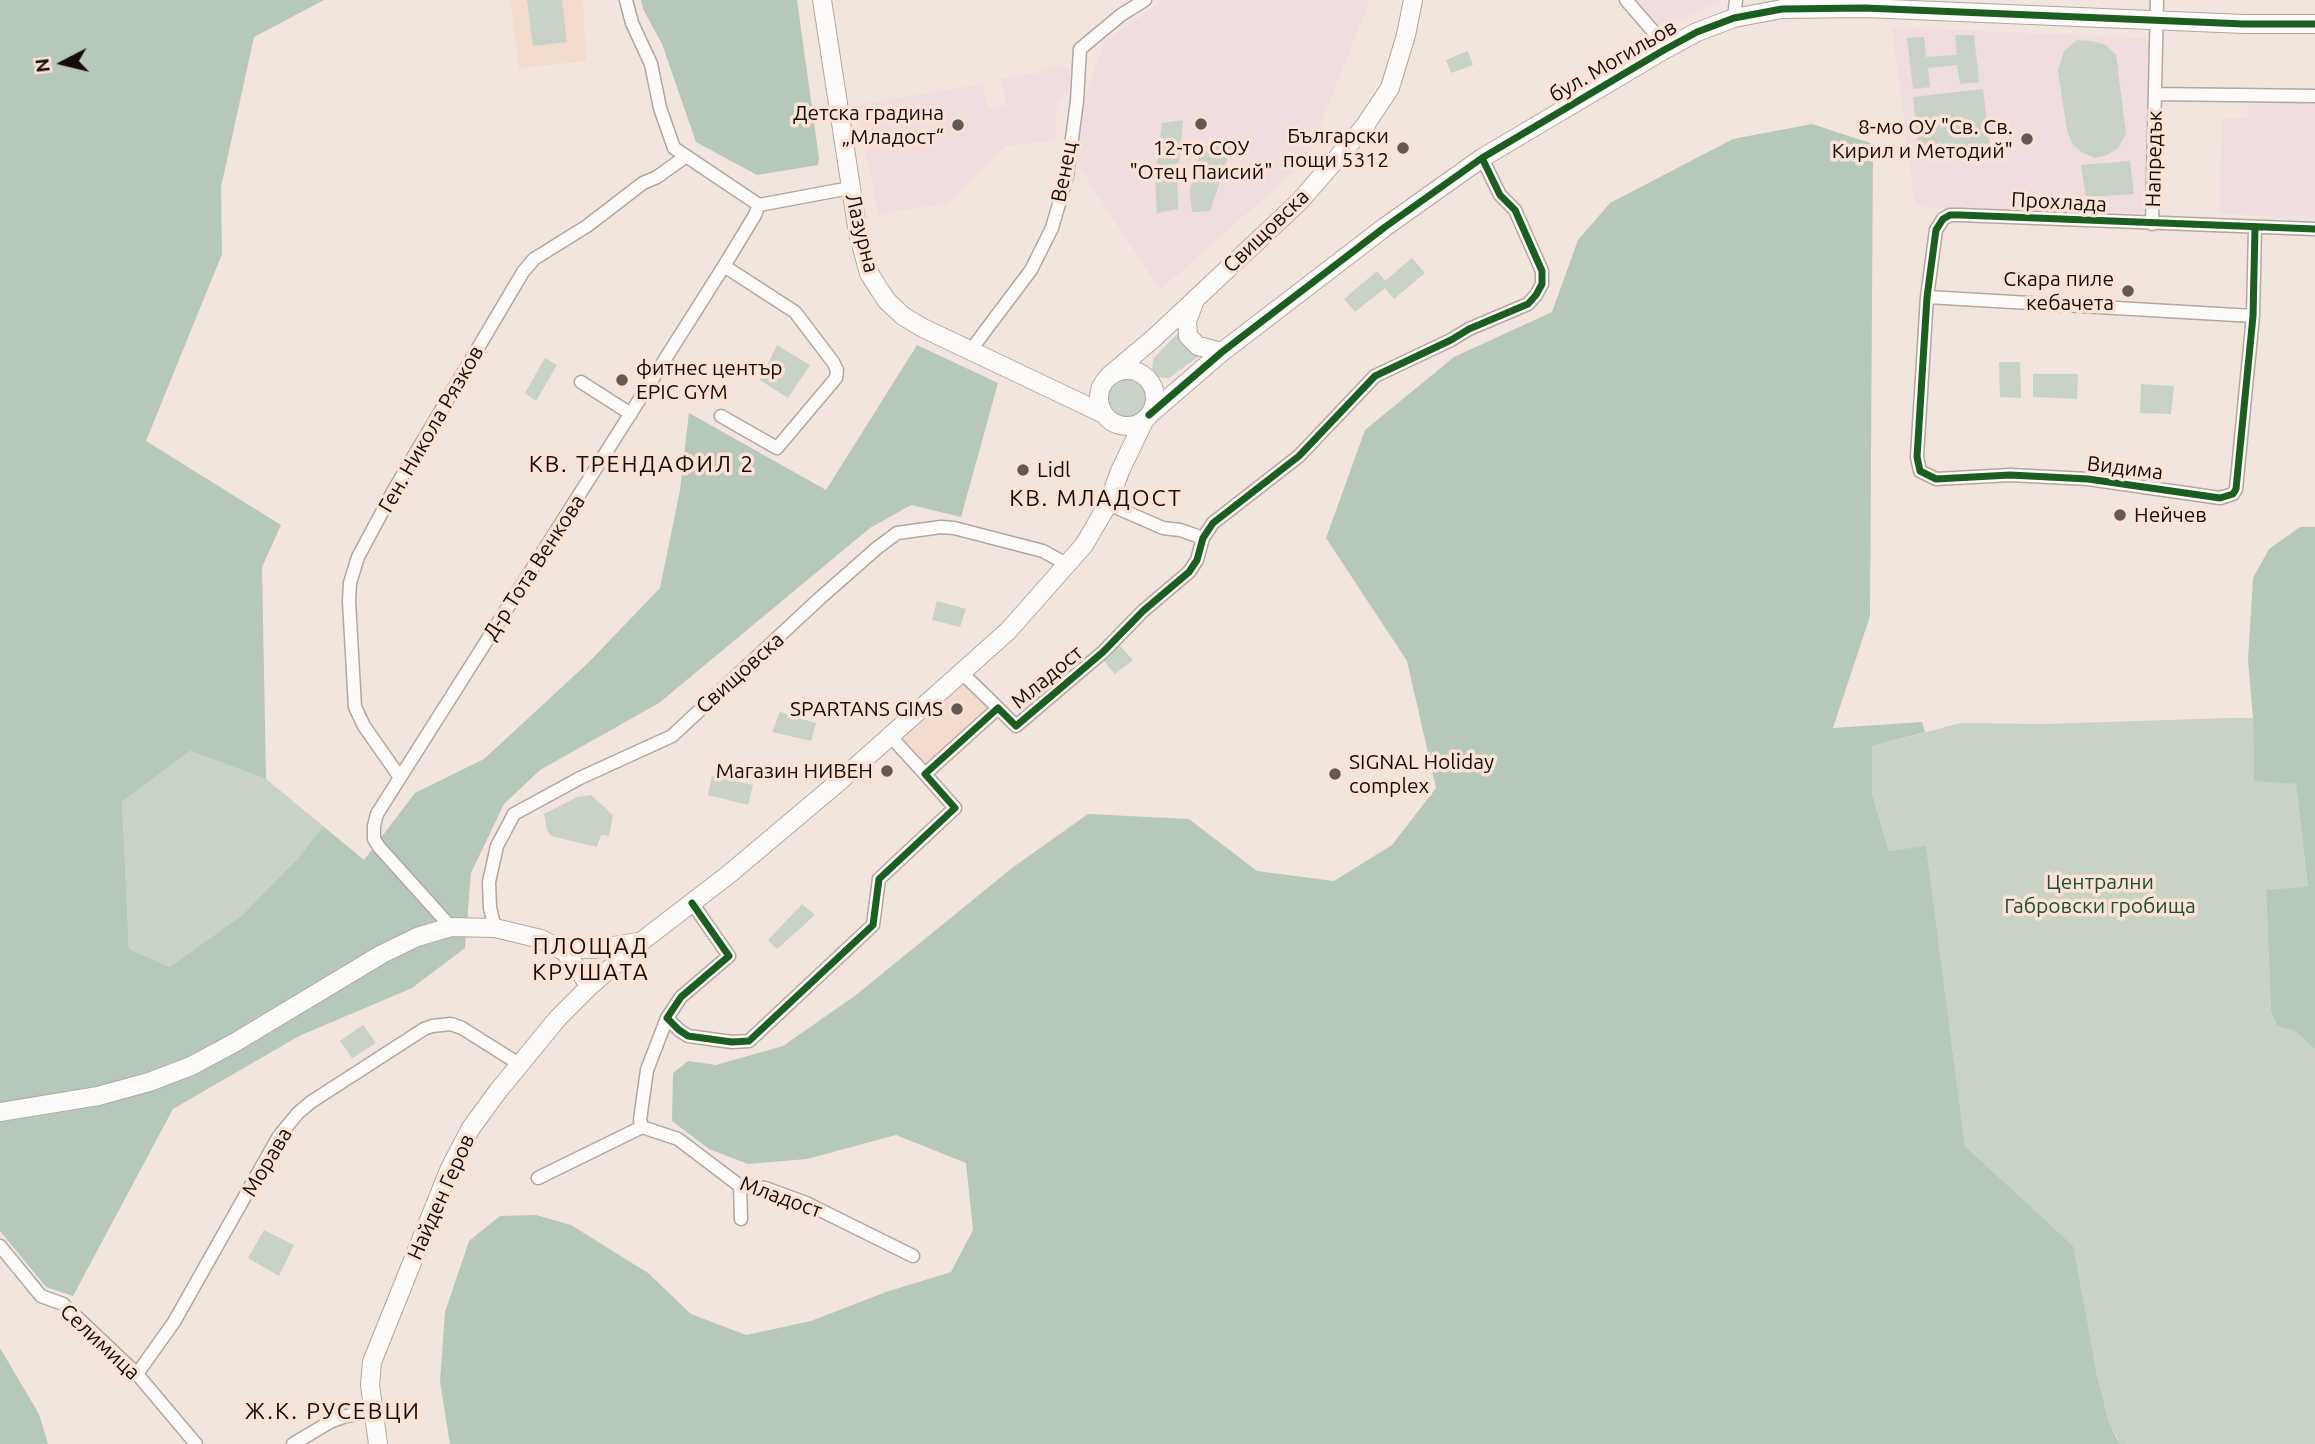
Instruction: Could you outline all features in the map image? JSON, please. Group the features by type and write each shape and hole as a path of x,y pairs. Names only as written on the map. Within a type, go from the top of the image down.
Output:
{"street":[{"path":"626,0 632,23 651,64 660,108 673,145 685,157 758,205 850,188"},
{"name":"Лазурна","path":"822,0 863,256 869,273 887,301 903,316 923,328 1067,395 1109,418"},
{"name":"Венец","path":"970,351 1031,270 1052,228 1067,176 1077,101 1080,49 1121,15 1145,0"},
{"name":"Свищовска","path":"1106,379 1154,338 1300,201 1364,127 1390,88 1413,0"},
{"path":"1626,0 1653,31 1664,50"},
{"name":"Напредък","path":"2152,224 2157,0"},
{"name":"бул. Могильов","path":"1147,417 1222,352 1482,158 1735,9 1866,8 2157,20 2315,23"},
{"name":"Напредък","path":"2155,94 2315,96"},
{"name":"Ген. Никола Рязков","path":"400,776 355,707 349,592 352,569 395,488 523,272 534,259 587,226 643,183 657,177 685,157"},
{"name":"Младост","path":"925,774 998,708 1016,726 1103,652 1143,611 1189,572 1197,560 1203,538 1213,523 1298,456 1375,376 1469,329 1528,304 1542,284 1542,271 1515,211 1500,195 1482,158"},
{"name":"Д-р Тота Венкова","path":"451,927 374,839 377,814 724,266 755,215 758,205"},
{"name":"Прохлада","path":"1927,297 1936,230 1942,219 1950,215 2315,229"},
{"name":"Видима","path":"1927,297 1917,457 1918,466 1925,475 1936,479 2010,475 2088,479 2220,498 2233,494 2236,489 2253,316 2255,228"},
{"path":"721,416 777,449 836,378 837,370 796,312 724,266"},
{"path":"1927,297 2253,316"},
{"path":"1196,298 1187,321 1188,336 1198,346 1222,352"},
{"name":"Свищовска","path":"1147,379 1146,355 1154,338"},
{"path":"560,948 590,986 891,737 1008,631 1084,545 1108,504 1120,471 1155,400 1147,379 1133,370 1123,370 1089,393 1067,395"},
{"name":"бул. Могильов","path":"1147,379 1173,384 1191,377"},
{"path":"1106,379 1099,398 1120,439 1120,471"},
{"path":"580,382 631,414"},
{"path":"1109,418 1128,426 1147,417"},
{"path":"1108,504 1163,528 1180,530 1203,538"},
{"name":"Свищовска","path":"495,928 490,908 489,882 496,846 514,814 580,778 672,736 820,599 897,533 941,527 954,528 1042,551 1068,565"},
{"path":"962,673 998,708"},
{"path":"667,1018 688,1036 732,1042 749,1041 873,925 879,879 955,808 891,737"},
{"path":"538,1178 642,1127 640,1120 647,1070 667,1018 681,997 729,956 692,903"},
{"path":"0,1112 98,1096 149,1083 191,1066 382,954 417,937 451,927 495,928 541,939 560,948 607,948 642,941"},
{"name":"Найден Геров","path":"378,1444 370,1385 372,1362 450,1168 471,1128 519,1064 558,1018 590,986"},
{"name":"Морава","path":"137,1374 174,1322 279,1136 298,1113 424,1029 441,1024 462,1028 519,1064"},
{"name":"Младост","path":"642,1127 678,1139 740,1186 765,1188 806,1203 913,1256"},
{"path":"740,1186 741,1219"},
{"name":"Селимица","path":"0,1246 41,1296 63,1304 137,1374 196,1444"},
{"path":"293,1444 330,1422 346,1416 374,1412"}],"shaded area":[{"path":"510,0 583,0 586,61 519,68"},
{"name":"12-то СОУ \"Отец Паисий\"","path":"1163,0 1370,0 1306,161 1160,290 1074,159 1087,89 1105,42"},
{"path":"1635,0 1723,0 1661,28"},
{"name":"8-мо ОУ \"Св. Св. Кирил и Методий\"","path":"1892,27 2145,38 2150,45 2145,212 1928,208 1918,205 1914,198"},
{"name":"Детска градина „Младост“","path":"1060,64 1070,70 1068,91 1059,101 1056,111 1056,140 1006,146 948,203 878,214 857,105 982,84 988,109 1006,106 1001,79 1037,73"},
{"path":"2249,101 2315,101 2315,218 2219,214 2222,119 2248,118"},
{"path":"964,681 989,708 926,764 901,737"}],"green space":[{"path":"0,0 324,0 254,37 221,187 222,254 146,441 281,525 262,567 266,779 190,751 122,802 129,949 170,967 242,915 299,857 323,826 364,860 415,793 484,759 589,662 660,588 680,490 689,413 826,490 917,345 998,383 961,517 911,505 870,528 659,703 540,770 504,804 471,873 465,948 412,988 299,1036 173,1109 73,1296 46,1287 0,1231"},
{"path":"527,0 562,0 567,42 533,46"},
{"path":"641,0 797,0 818,165 757,175 696,142 662,44"},
{"path":"1955,35 1974,35 1979,82 1960,84 1957,65 1928,68 1930,87 1913,89 1907,38 1924,37 1926,57 1957,55"},
{"path":"2077,40 2106,45 2116,55 2126,134 2118,148 2095,158 2081,152 2072,143 2067,130 2058,71 2064,51"},
{"path":"1468,51 1473,65 1451,73 1446,60"},
{"path":"1983,89 1990,147 1919,155 1913,97"},
{"path":"1183,120 1179,163 1167,165 1167,172 1177,176 1178,209 1157,213 1155,178 1162,123"},
{"path":"1812,124 1873,144 1870,616 1833,728 1922,722 1925,732 1872,746 1872,794 1889,851 1926,846 1965,1146 2073,1246 2108,1419 2118,1441 2124,1444 450,1444 440,1382 445,1312 469,1241 500,1216 536,1215 571,1225 648,1273 691,1314 746,1335 811,1321 886,1292 951,1272 973,1230 966,1163 896,1135 807,1159 748,1164 709,1149 672,1121 673,1073 688,1061 716,1065 783,1046 856,995 1012,868 1088,814 1189,819 1257,871 1334,881 1392,845 1436,788 1407,661 1326,538 1365,430 1454,357 1552,312 1578,240 1610,203 1733,139"},
{"path":"1233,143 1210,211 1192,212 1190,191 1203,146"},
{"path":"2130,161 2134,194 2086,197 2081,165"},
{"path":"1412,258 1425,273 1394,299 1385,288 1355,312 1344,299 1377,271 1385,281"},
{"path":"1182,329 1202,354 1169,378 1158,377 1152,369 1153,359"},
{"path":"777,345 810,365 788,398 760,380"},
{"path":"545,358 557,365 536,401 525,393"},
{"path":"1999,362 2020,362 2021,398 2000,397"},
{"path":"2033,374 2078,374 2077,399 2033,397"},
{"path":"1128,377 1143,383 1149,398 1143,413 1128,419 1113,413 1107,398 1113,383"},
{"path":"2141,384 2174,386 2171,414 2140,413"},
{"path":"2300,527 2315,527 2315,1049 2295,1031 2277,1026 2271,1011 2266,890 2308,887 2296,784 2254,781 2253,718 2248,660 2253,578 2269,549"},
{"path":"937,601 966,609 960,627 932,620"},
{"path":"1119,645 1133,660 1115,674 1103,660"},
{"path":"780,712 816,723 811,741 772,732"},
{"name":"Централни Габровски гробища","path":"2253,718 2254,780 2296,784 2308,888 2266,891 2271,1011 2277,1026 2295,1031 2315,1049 2315,1444 2124,1444 2119,1441 2108,1419 2072,1246 1965,1146 1926,847 1889,851 1872,794 1872,746 1961,723 2043,724"},
{"path":"190,751 266,779 323,826 299,857 242,915 170,967 129,949 122,802"},
{"path":"712,776 753,785 748,805 708,795"},
{"path":"591,795 613,815 609,836 601,835 597,847 551,836 544,814 577,797"},
{"path":"802,904 815,915 777,949 768,940"},
{"path":"363,1025 376,1043 352,1058 340,1041"},
{"path":"264,1230 294,1245 279,1276 248,1258"},
{"path":"0,1348 39,1414 48,1444 0,1444"}],"cycle path":[{"path":"1149,415 1222,352 1385,227 1482,158 1664,50 1697,32 1734,18 1782,9 1865,8 2244,24 2315,24"},
{"path":"692,903 729,956 681,997 667,1018 688,1036 732,1042 749,1041 873,925 879,879 955,808 925,774 998,708 1016,726 1103,652 1143,611 1189,572 1197,560 1203,538 1213,523 1299,456 1375,376 1469,329 1528,304 1536,295 1542,284 1542,271 1515,210 1500,195 1482,158"},
{"path":"2255,228 2253,316 2236,489 2233,494 2220,498 2088,479 2010,475 1936,479 1920,471 1917,457 1927,297 1936,230 1943,219 1950,215 1960,215 2315,229"}],"place":[{"name":"12-то СОУ \"Отец Паисий\"","path":"1201,124"},
{"name":"Детска градина „Младост“","path":"958,125"},
{"name":"8-мо ОУ \"Св. Св. Кирил и Методий\"","path":"2027,139"},
{"name":"Български пощи 5312","path":"1403,148"},
{"name":"Скара пиле кебачета","path":"2128,291"},
{"name":"фитнес център EPIC GYM","path":"622,380"},
{"name":"Lidl","path":"1023,470"},
{"name":"Нейчев","path":"2120,515"},
{"name":"SPARTANS GIMS","path":"957,709"},
{"name":"Магазин НИВЕН","path":"887,771"},
{"name":"SIGNAL Holiday complex","path":"1335,774"}],"district":[{"name":"КВ. ТРЕНДАФИЛ 2","path":"642,464"},
{"name":"КВ. МЛАДОСТ","path":"1096,498"},
{"name":"ПЛОЩАД КРУШАТА","path":"591,959"},
{"name":"Ж.К. РУСЕВЦИ","path":"333,1411"}]}
